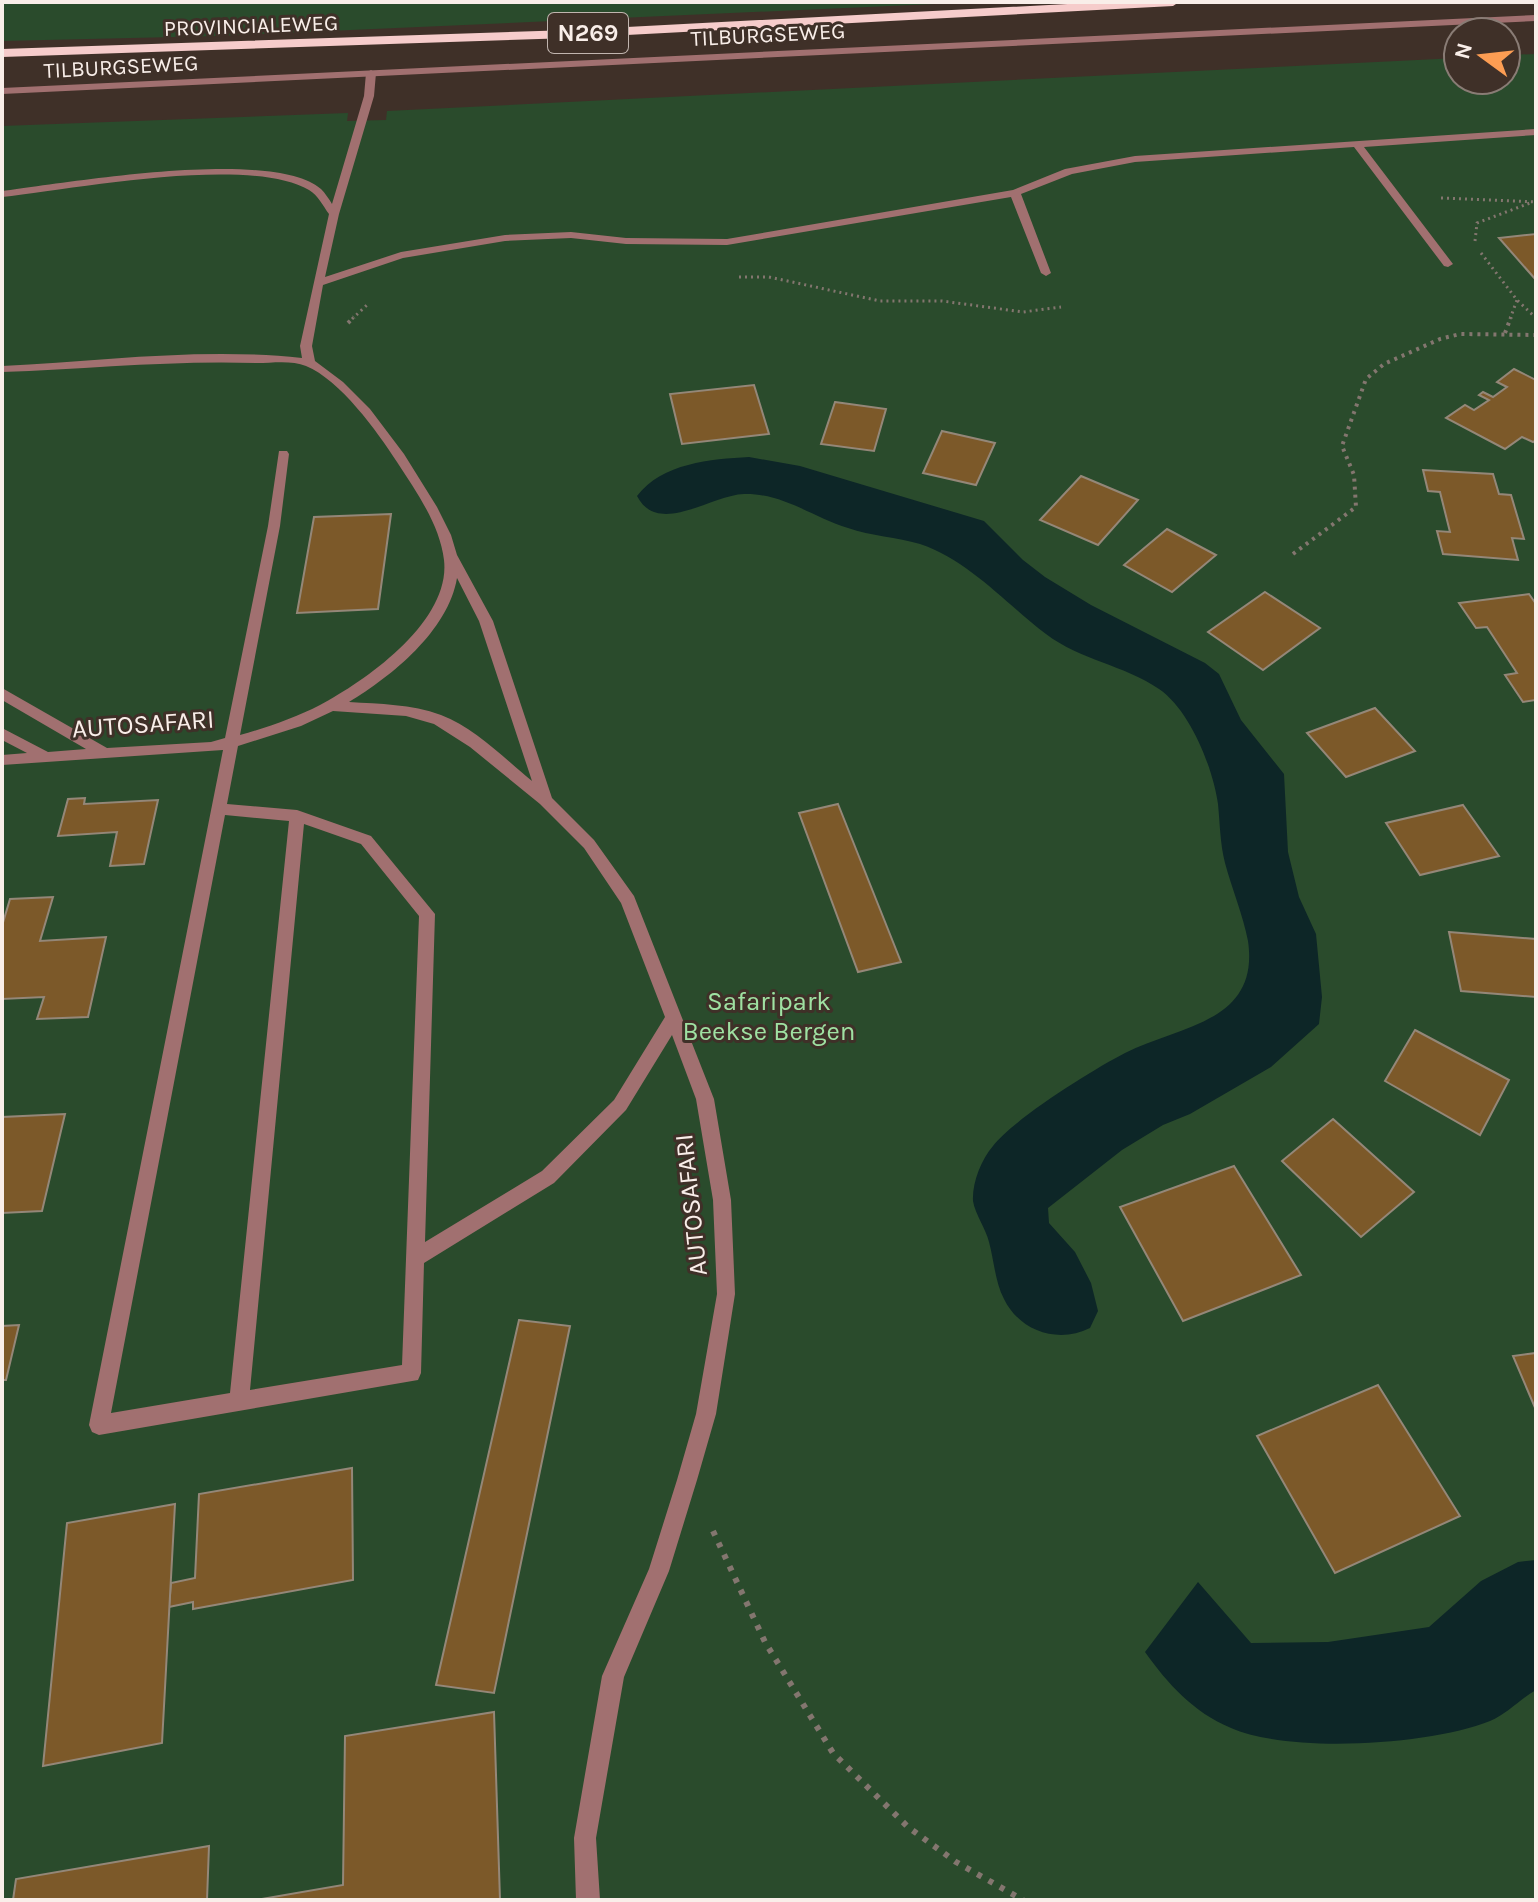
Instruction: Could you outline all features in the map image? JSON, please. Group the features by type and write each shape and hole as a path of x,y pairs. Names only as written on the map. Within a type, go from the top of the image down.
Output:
{"highway":[{"name":"PROVINCIALEWEG","path":"2,53 570,34 1173,2"}],"street":[{"name":"TILBURGSEWEG","path":"2,91 1536,18"},
{"path":"2,369 254,359 309,362 306,346 318,283 334,214 369,96 371,73"},
{"path":"318,283 401,255 505,238 571,235 626,241 727,242 1015,193 1069,171 1098,164 1536,132"},
{"path":"1356,143 1448,264"},
{"path":"2,194 124,178 217,173 282,176 315,190 334,214"},
{"path":"1015,193 1046,273"},
{"name":"AUTOSAFARI","path":"309,362 352,399 390,440 429,506 486,621 545,800 589,844 628,900 705,1099 722,1200 726,1294 706,1414 687,1480 659,1571 613,1676 585,1838 588,1900"},
{"path":"219,809 297,816 366,840 427,914 411,1373 99,1425 274,526 283,454"},
{"path":"334,706 387,670 434,619 452,575 448,548"},
{"path":"2,693 106,754"},
{"path":"334,706 406,711 439,720 475,743 545,800"},
{"name":"AUTOSAFARI","path":"2,760 174,751 231,743 334,706"},
{"name":"AUTOSAFARI","path":"2,733 46,757"},
{"path":"239,1402 297,816"},
{"path":"415,1258 548,1177 620,1105 673,1018"}],"path":[{"path":"1400,202 1447,198 1533,203"},
{"path":"1533,203 1477,223 1474,238 1480,252 1517,300 1536,318"},
{"path":"729,277 769,277 880,301 942,301 1023,312 1061,307"},
{"path":"1505,333 1517,300"},
{"path":"309,332 343,327 369,304"},
{"path":"1293,554 1356,507 1358,496 1352,466 1342,446 1366,379 1384,364 1440,339 1460,334 1536,335"},
{"path":"687,1480 765,1642 833,1753 908,1827 956,1862 1023,1900"}],"green space":[{"path":"2,2 979,2 217,36 2,41"},
{"name":"Safaripark Beekse Bergen","path":"1522,54 1536,54 1536,1900 2,1900 2,126 348,113 347,121 386,120 387,111 1442,59 1442,96 1522,96"}],"water":[{"path":"749,457 800,466 984,521 1045,577 1091,605 1205,663 1219,674 1241,720 1284,774 1288,852 1299,897 1316,934 1322,997 1319,1024 1271,1067 1122,1150 1048,1208 1049,1223 1075,1252 1091,1283 1098,1311 1090,1328 1078,1333 1053,1335 1041,1332 1020,1320 1011,1310 1001,1292 988,1237 974,1206 974,1187 981,1165 993,1146 1018,1122 1125,1053 1211,1018 1228,1005 1241,989 1248,968 1248,941 1225,863 1218,804 1205,757 1181,711 1159,689 1059,643 987,584 938,552 920,544 848,528 772,497 731,496 671,514 646,508 637,496 647,485 673,470 719,459"},
{"path":"1536,1560 1536,1690 1496,1718 1464,1729 1398,1741 1360,1743 1323,1744 1257,1736 1231,1728 1193,1705 1172,1686 1145,1652 1198,1582 1251,1643 1328,1642 1429,1627 1481,1581 1518,1562"}],"building":[{"path":"1536,234 1536,280 1499,238"},
{"path":"1514,369 1536,380 1536,440 1533,442 1522,437 1505,449 1446,418 1465,405 1474,410 1489,400 1479,395 1483,392 1493,397 1507,387 1497,382"},
{"path":"754,385 769,434 682,444 670,394"},
{"path":"835,402 886,409 874,451 821,444"},
{"path":"942,431 995,443 976,485 923,473"},
{"path":"1423,470 1493,474 1499,494 1511,495 1524,539 1512,538 1518,560 1443,554 1437,531 1450,532 1440,492 1428,491"},
{"path":"1081,476 1138,500 1098,545 1040,520"},
{"path":"391,514 378,609 297,613 314,517"},
{"path":"1167,529 1216,555 1172,592 1124,565"},
{"path":"1265,592 1320,628 1263,670 1208,632"},
{"path":"1529,594 1536,604 1536,700 1523,702 1505,675 1517,673 1487,627 1476,628 1459,603"},
{"path":"1375,708 1415,751 1346,777 1307,733"},
{"path":"85,798 84,804 158,800 144,864 110,866 117,832 58,836 68,799"},
{"path":"838,804 901,962 858,972 799,813"},
{"path":"1463,805 1499,856 1420,875 1386,823"},
{"path":"53,897 40,941 106,937 88,1017 37,1019 44,997 2,999 2,926 10,899"},
{"path":"1449,932 1536,939 1536,997 1461,991"},
{"path":"1415,1030 1509,1080 1480,1135 1385,1081"},
{"path":"65,1114 42,1211 2,1213 2,1117"},
{"path":"1333,1119 1414,1192 1361,1237 1282,1161"},
{"path":"1234,1166 1301,1275 1183,1321 1120,1207"},
{"path":"519,1320 570,1326 494,1693 436,1685"},
{"path":"19,1325 6,1380 2,1380 2,1326"},
{"path":"1536,1353 1536,1410 1513,1356"},
{"path":"1378,1385 1460,1516 1335,1573 1257,1436"},
{"path":"352,1468 353,1580 193,1609 193,1602 169,1607 171,1583 195,1578 199,1494"},
{"path":"175,1504 162,1743 43,1766 67,1523"},
{"path":"494,1712 500,1900 256,1900 343,1885 345,1736"},
{"path":"209,1846 207,1900 13,1900 16,1879"}]}
